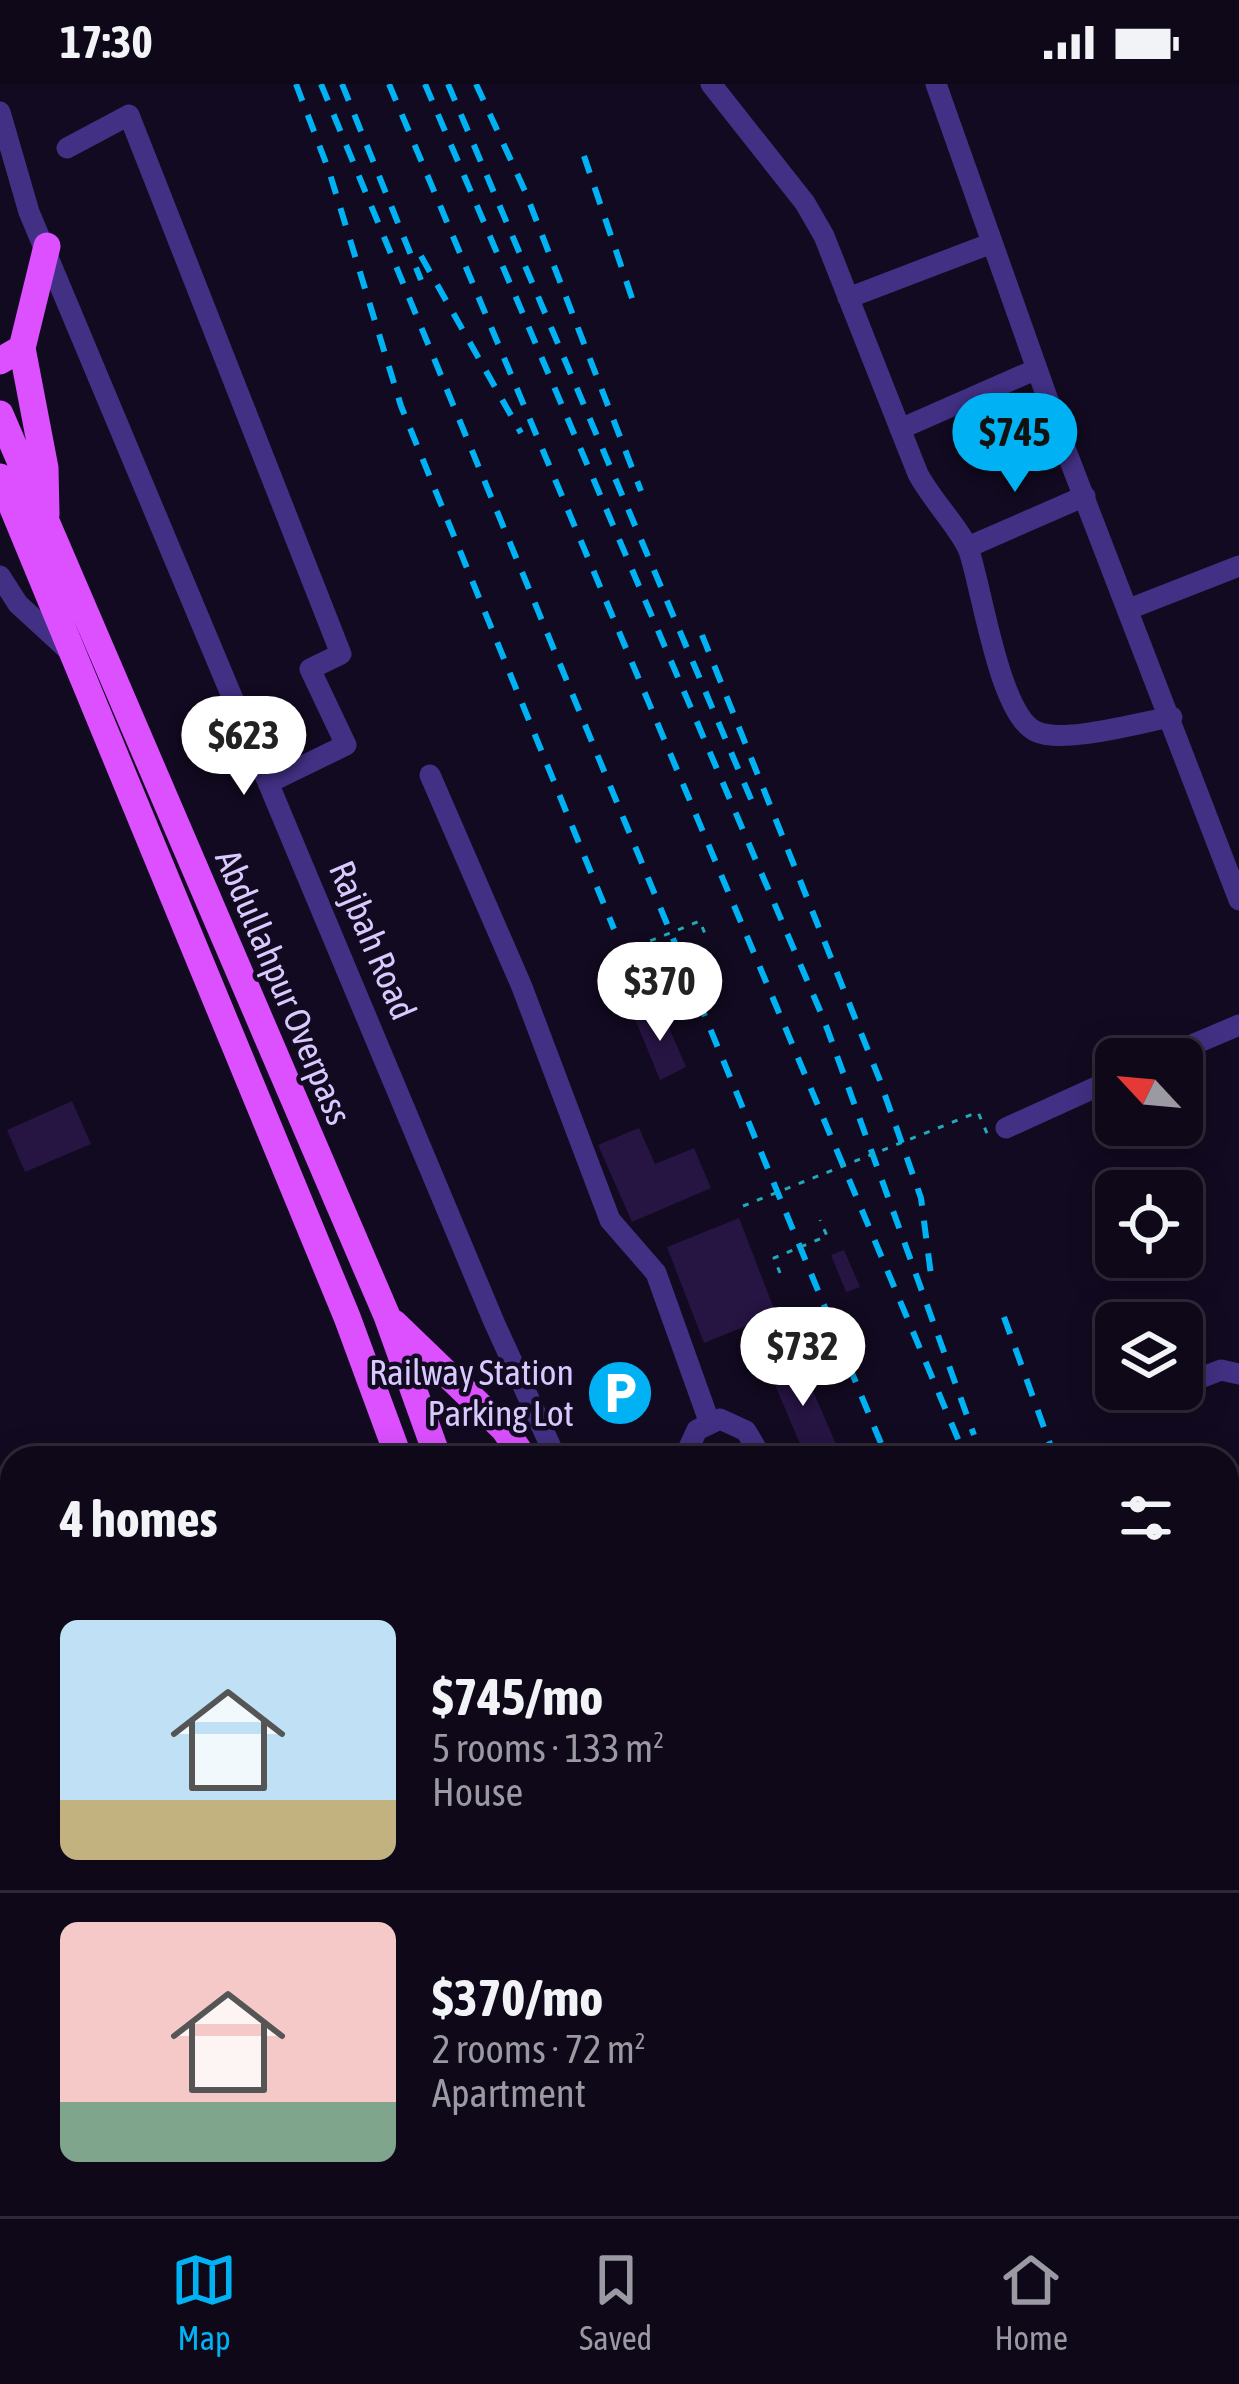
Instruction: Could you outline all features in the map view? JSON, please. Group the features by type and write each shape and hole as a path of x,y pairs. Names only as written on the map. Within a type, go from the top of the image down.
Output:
{"main road":[{"path":"46,530 45,468 11,354 47,246"},
{"name":"Abdullahpur Overpass","path":"0,415 387,1316 434,1446"},
{"name":"Abdullahpur Overpass","path":"0,477 395,1446"},
{"path":"0,518 40,573"},
{"path":"387,1316 504,1429 516,1446"},
{"path":"385,1446 388,1427"}],"street":[{"path":"712,84 805,203 935,507 968,547 992,649 1030,730 1059,736 1172,717"},
{"path":"936,84 1037,369 1239,900"},
{"name":"Rajbah Road","path":"0,112 29,212 551,1446"},
{"path":"67,148 129,115 341,654 310,669 346,745 268,783"},
{"path":"848,298 992,243"},
{"path":"900,429 1037,369"},
{"path":"968,547 1085,496"},
{"path":"1129,609 1239,566"},
{"path":"0,576 18,604 74,656"},
{"path":"430,775 522,987 610,1220 656,1273 709,1421"},
{"path":"1203,1040 1239,1025"},
{"path":"998,1133 1095,1088"},
{"path":"1203,1377 1221,1370 1239,1374"},
{"path":"687,1446 709,1421 735,1421 753,1446"}],"path":[{"path":"657,954 650,940 700,921 705,934"},
{"path":"743,1206 979,1112 998,1133"},
{"path":"780,1273 774,1258 827,1236 820,1220"}],"building":[{"path":"661,1009 686,1067 660,1080 635,1019"},
{"path":"72,1101 91,1144 25,1172 7,1130"},
{"path":"639,1128 655,1164 694,1148 711,1188 632,1222 598,1145"},
{"path":"739,1218 776,1314 704,1343 667,1247"},
{"path":"844,1250 860,1287 846,1292 831,1255"},
{"path":"797,1354 837,1446 801,1446 767,1366"}],"railway":[{"path":"296,84 329,171 401,406 614,929"},
{"path":"321,84 882,1446"},
{"path":"342,84 421,280"},
{"path":"389,84 961,1446"},
{"path":"425,84 824,1020 974,1435"},
{"path":"448,84 753,804"},
{"path":"476,84 525,191 641,491"},
{"path":"584,156 635,307"},
{"path":"421,256 521,433"},
{"path":"702,635 879,1078 921,1198 932,1283"},
{"path":"1004,1317 1051,1446"}],"place":[{"name":"Railway Station Parking Lot","path":"620,1393"}]}
